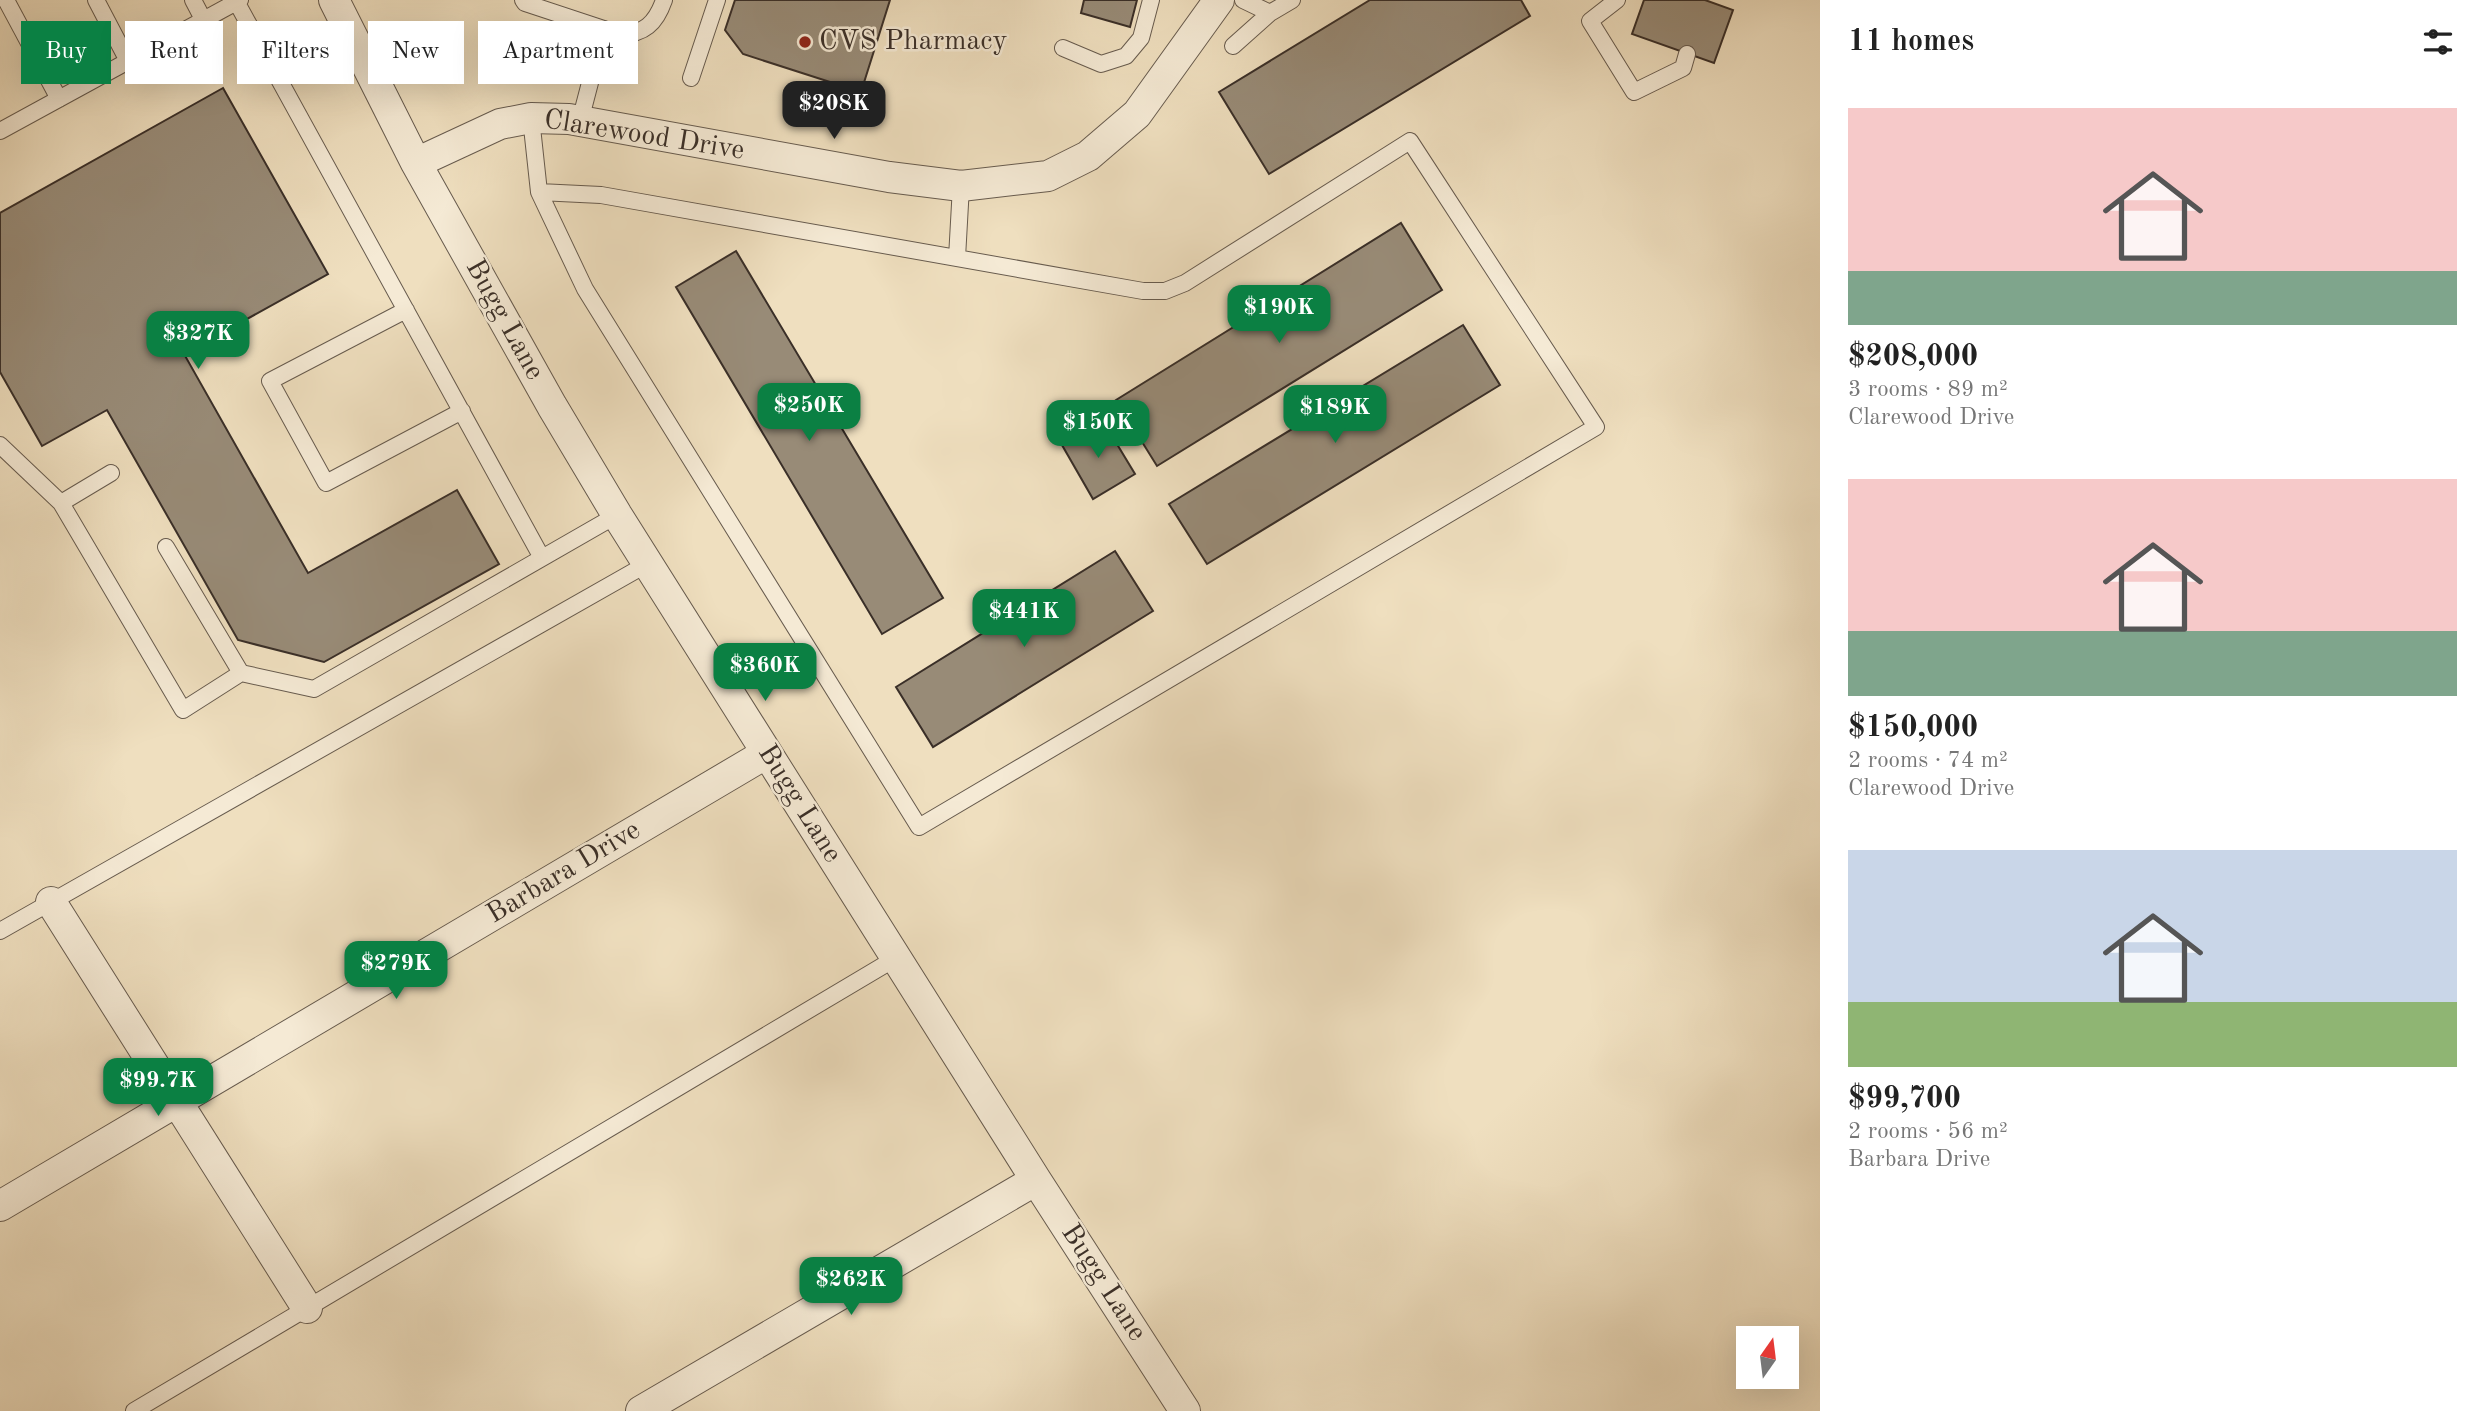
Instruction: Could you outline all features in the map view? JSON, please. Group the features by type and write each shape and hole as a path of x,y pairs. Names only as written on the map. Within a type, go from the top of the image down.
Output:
{"street":[{"name":"Bugg Lane","path":"334,0 416,163 552,406 647,564 1185,1411"},
{"name":"Clarewood Drive","path":"416,163 500,124 531,118 580,121 889,177 961,186 1048,176 1088,156 1137,114 1219,0"},
{"name":"Barbara Drive","path":"0,1206 767,753"},
{"path":"51,902 307,1308"},
{"path":"641,1411 1036,1180"}],"lane":[{"path":"6,0 60,99"},
{"path":"96,0 125,55"},
{"path":"193,0 204,20 239,1 542,558"},
{"path":"523,0 582,21"},
{"path":"638,32 650,26 659,15 664,0"},
{"path":"691,78 717,0"},
{"path":"1063,48 1101,64 1126,56 1141,38 1151,0"},
{"path":"1243,0 1270,13"},
{"path":"1233,46 1270,13 1292,0"},
{"path":"1617,0 1590,21 1634,92 1683,68 1688,54"},
{"path":"0,131 125,63"},
{"path":"580,121 590,84"},
{"path":"531,118 539,192 554,229 585,289 919,827 1596,427 1410,141 1185,283 1165,291 1143,291 601,195 539,192"},
{"path":"957,258 961,186"},
{"path":"406,310 270,382 326,483 462,411"},
{"path":"0,445 61,502 183,710 241,673 314,689 617,514"},
{"path":"61,502 111,473"},
{"path":"166,547 241,673"},
{"path":"0,931 647,564"},
{"path":"134,1411 896,958"}],"building":[{"name":"CVS Pharmacy","path":"735,0 890,0 861,92 743,54 725,30"},
{"path":"1084,0 1137,0 1130,27 1081,13"},
{"path":"1370,0 1521,0 1530,16 1269,174 1219,92"},
{"path":"1644,0 1705,0 1733,10 1714,63 1632,34"},
{"path":"223,88 328,274 184,354 308,573 457,490 499,564 324,662 238,640 107,410 42,446 0,372 0,213"},
{"path":"1401,223 1442,290 1157,466 1116,400"},
{"path":"736,251 943,598 882,634 676,287"},
{"path":"1463,325 1500,385 1207,564 1169,504"},
{"path":"1103,421 1135,474 1093,499 1062,445"},
{"path":"1115,551 1153,611 933,747 896,687"}],"place":[{"name":"CVS Pharmacy","path":"805,42"}]}
